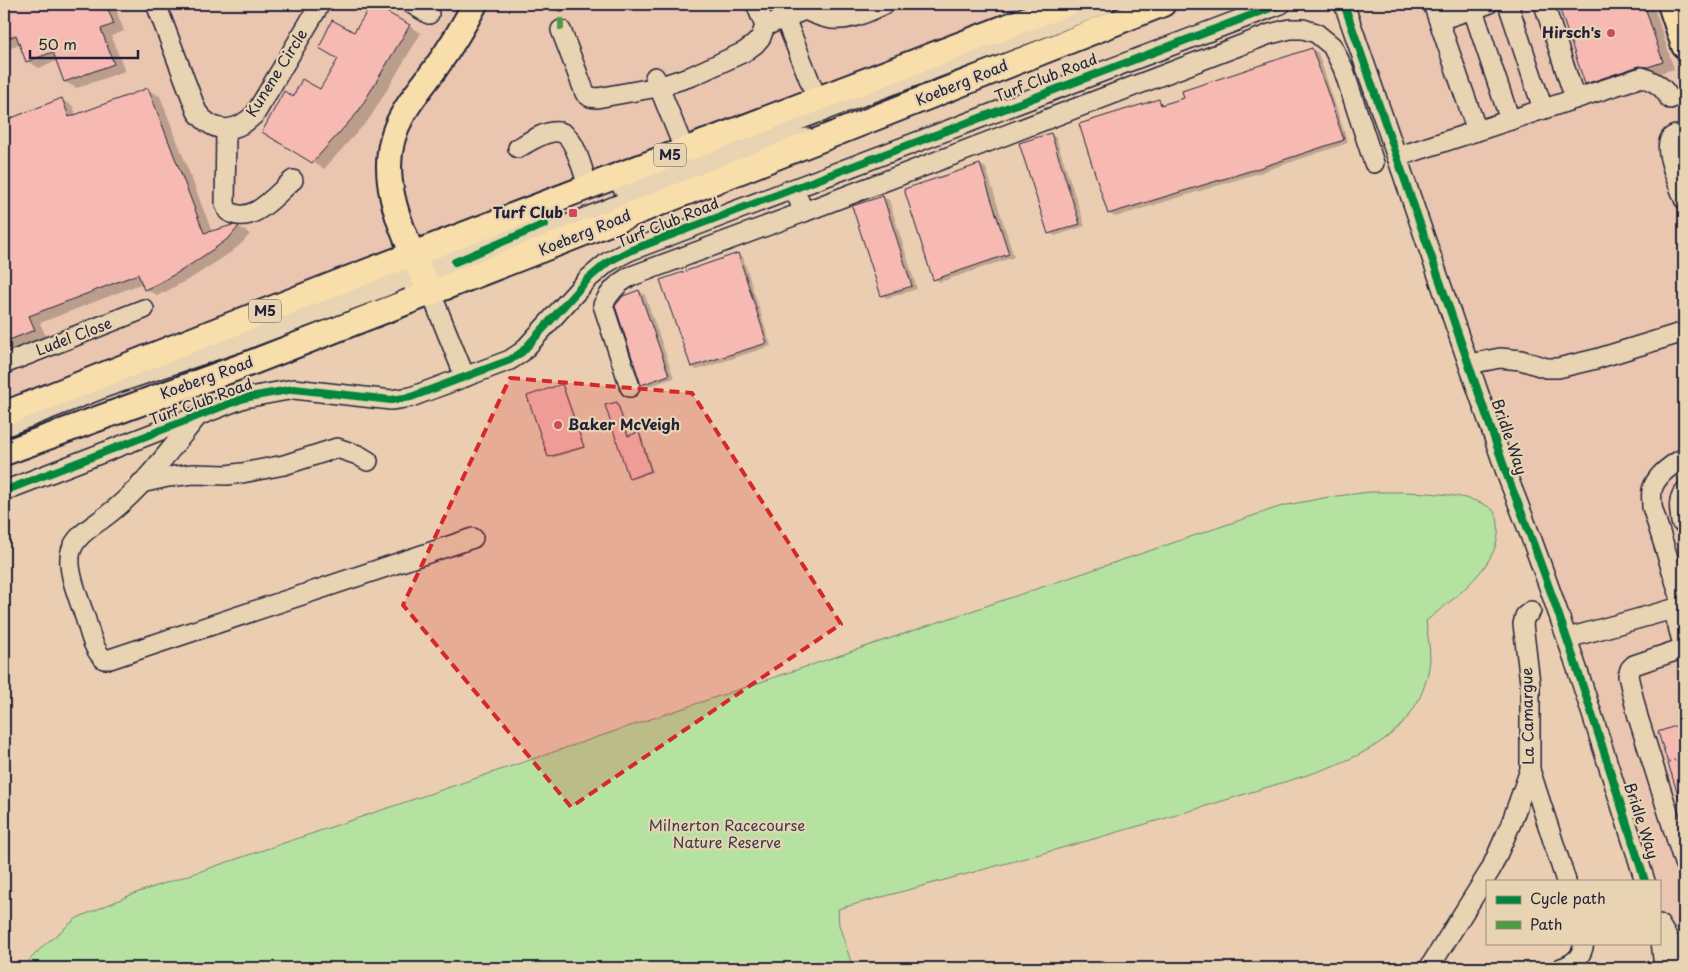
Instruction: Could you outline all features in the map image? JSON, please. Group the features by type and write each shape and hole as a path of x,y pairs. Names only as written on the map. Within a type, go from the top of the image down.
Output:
{"main road":[{"path":"423,275 390,189 388,171 391,147 400,118 450,47 475,4"},
{"name":"Koeberg Road","path":"4,453 253,362 423,275 588,186 684,150 819,105 1068,14 1163,4"},
{"path":"1670,4 1684,46"},
{"name":"Koeberg Road","path":"4,414 423,275 831,135 1068,14"}],"street":[{"path":"156,4 197,112 205,122 214,128 226,129 225,204 228,211 239,216 248,215 258,210 293,180"},
{"name":"Kunene Circle","path":"226,129 248,121 255,114 320,4"},
{"path":"412,4 429,14"},
{"path":"756,4 765,26"},
{"path":"830,4 846,18"},
{"path":"561,30 585,93 590,97 597,98 657,82 692,76 736,56 755,44 765,26 806,7 828,19 846,18 863,14 885,4"},
{"path":"1068,14 1105,4"},
{"name":"Turf Club Road","path":"4,492 244,398 294,389 391,400 411,397 510,360 522,352 588,279 608,262 629,251 1281,4"},
{"name":"Bridle Way","path":"1344,4 1508,478 1537,550 1568,638 1645,880"},
{"path":"1508,4 1543,109"},
{"path":"1544,4 1575,99"},
{"path":"1477,131 1436,12 1477,6 1510,120"},
{"path":"785,18 831,135"},
{"path":"630,387 603,305 607,296 629,277 1290,28 1316,33 1332,46 1343,68 1374,163"},
{"path":"1397,157 1642,77 1655,82 1665,90 1670,99"},
{"path":"657,82 684,150"},
{"path":"4,443 115,400 240,356 390,298 423,275 517,226 819,105"},
{"path":"518,148 547,134 559,132 566,135 572,142 588,186"},
{"path":"1684,136 1676,135 1668,142 1667,148 1684,199"},
{"path":"794,189 804,212"},
{"path":"423,275 465,377"},
{"path":"4,427 109,386 236,343 386,286 423,275"},
{"name":"Ludel Close","path":"4,364 144,309"},
{"path":"1469,364 1500,358 1521,360 1546,368 1558,368 1596,359 1684,332"},
{"path":"198,416 118,507 83,533 74,543 70,563 79,599 94,645 99,656 104,659 208,627 473,538"},
{"path":"141,482 193,474 227,475 242,473 284,465 336,448 358,454 368,461"},
{"path":"1684,458 1662,473 1652,490 1652,507 1680,607 1684,648 1634,665 1628,676 1638,717 1684,863"},
{"path":"1658,525 1683,523 1679,504 1680,496 1684,492"},
{"path":"1568,638 1680,607"},
{"name":"La Camargue","path":"1429,968 1491,869 1512,821 1530,770 1530,683 1523,624 1525,616 1531,611"},
{"path":"1530,770 1566,880"},
{"path":"1512,821 1543,812"},
{"path":"1660,926 1684,964"},
{"path":"1660,933 1664,968"},
{"path":"1561,968 1572,964 1579,957 1584,944"}],"highlighted area":[{"path":"510,378 692,393 841,624 571,807 403,605"}],"shaded area":[{"path":"4,4 1027,4 4,399"},
{"path":"1344,4 1670,4 1684,46 1684,964 1660,926 1660,880 1645,880"}],"green space":[{"name":"Milnerton Racecourse Nature Reserve","path":"1370,492 1434,494 1468,499 1482,503 1493,510 1498,522 1497,539 1493,553 1485,566 1462,591 1426,621 1430,649 1427,678 1421,696 1412,712 1400,726 1366,751 1326,769 1091,840 838,909 839,925 853,968 22,968 43,946 77,918 133,894 1282,506 1329,497"}],"building":[{"path":"4,4 106,4 114,24 101,29 114,64 64,82 53,52 26,62 16,35 4,40"},
{"path":"372,4 410,25 358,112 312,163 262,132 284,91 293,97 302,79 320,89 338,59 319,48 332,20 354,32"},
{"name":"Hirsch's","path":"1558,4 1644,4 1663,62 1648,67 1639,66 1585,84"},
{"path":"1312,48 1344,140 1108,214 1079,124 1159,99 1161,105 1184,98 1182,91"},
{"path":"148,88 204,233 233,225 239,226 230,237 218,246 181,271 153,286 144,290 138,274 29,316 35,330 4,342 4,121 62,98 69,117"},
{"path":"1051,133 1080,224 1048,234 1019,143"},
{"path":"980,164 1009,254 933,280 904,189"},
{"path":"883,196 912,286 881,296 852,206"},
{"path":"738,253 767,343 691,367 660,280"},
{"path":"639,290 669,375 641,385 615,306 623,296"},
{"name":"Baker McVeigh","path":"562,384 584,447 548,457 527,396"},
{"path":"617,402 628,436 639,432 651,471 629,479 605,405"},
{"path":"1684,723 1684,806 1682,807 1658,732"}],"marked path":[{"path":"561,30 561,5 563,4"}],"cycle path":[{"path":"4,491 244,398 294,389 391,400 411,397 510,360 522,352 588,279 608,262 629,251 1281,4"},
{"path":"1344,4 1508,478 1546,578 1597,729 1645,880"},
{"path":"455,262 545,224"}],"place":[{"name":"Hirsch's","path":"1611,33"},
{"name":"Turf Club","path":"573,213"},
{"name":"Baker McVeigh","path":"558,425"}]}
